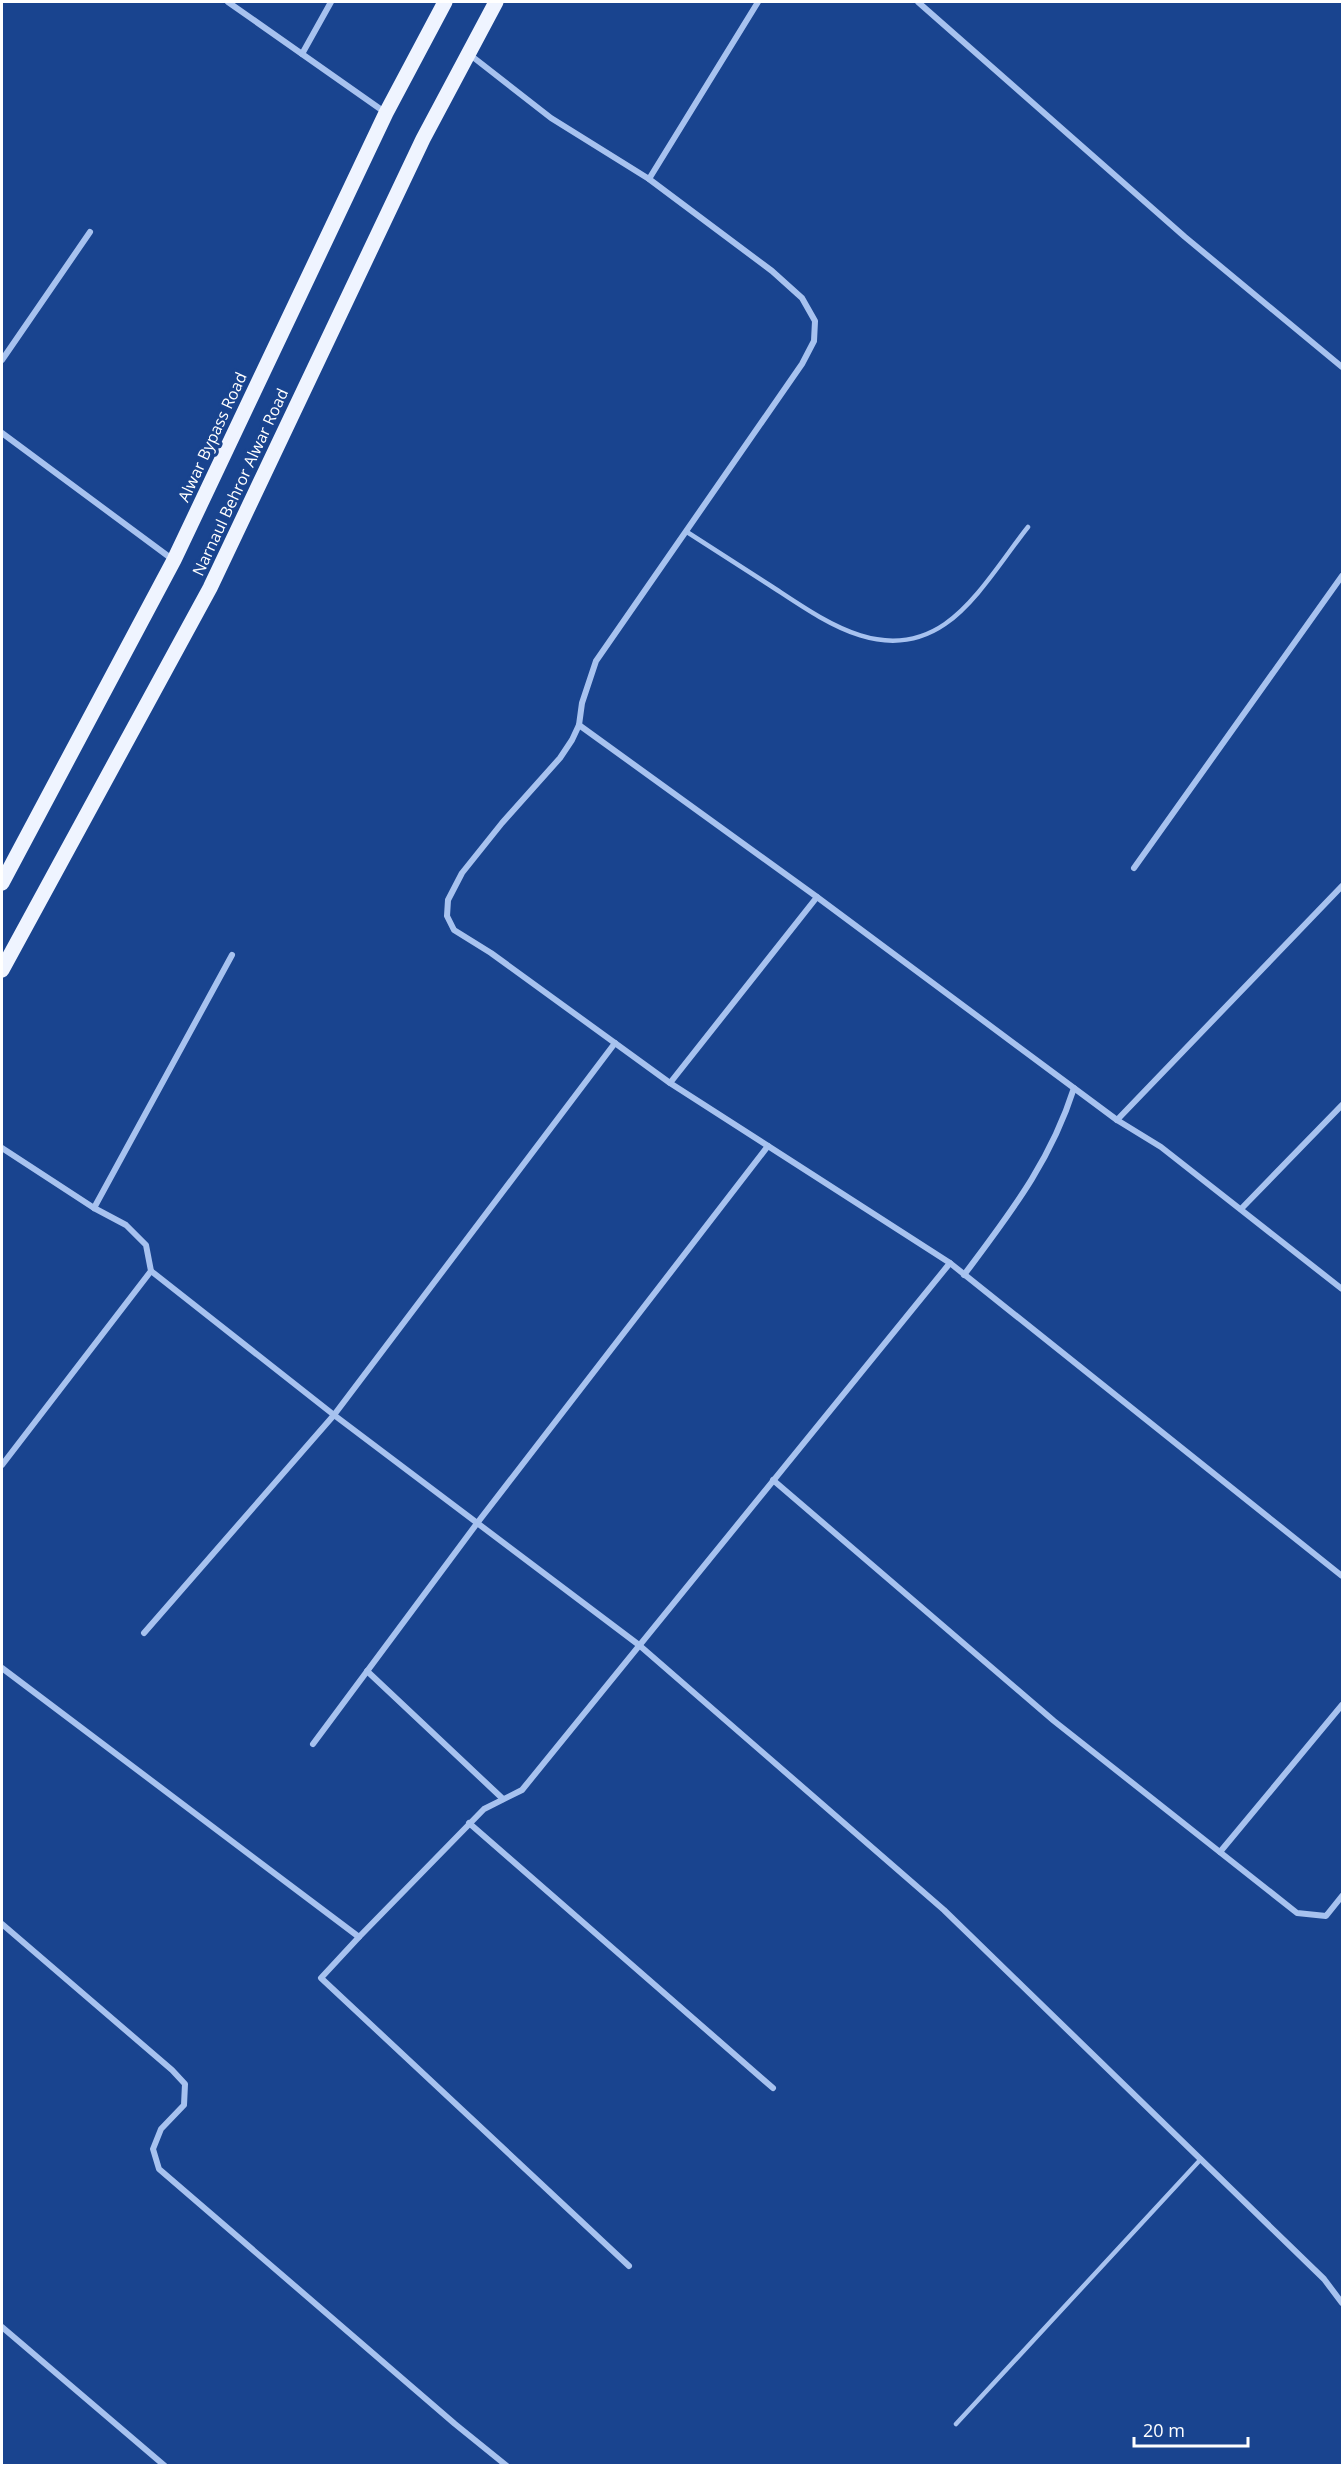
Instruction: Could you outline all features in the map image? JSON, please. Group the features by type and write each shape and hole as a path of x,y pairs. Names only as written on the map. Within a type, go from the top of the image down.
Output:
{"main road":[{"name":"Alwar Bypass Road","path":"2,883 174,560 386,113 445,2"},
{"name":"Narnaul Behror Alwar Road","path":"2,970 210,588 423,139 496,2"}],"street":[{"path":"228,2 386,113"},
{"path":"302,54 331,2"},
{"path":"649,178 758,2"},
{"path":"918,2 1185,237 1342,367"},
{"path":"468,53 551,118 649,178 772,271 802,298 815,321 814,341 802,364 596,662 582,703 579,725 560,758 501,824 462,873 448,900 447,916 454,930 491,953 670,1083 950,1263 1342,1576"},
{"path":"2,360 90,232"},
{"path":"2,433 174,560"},
{"path":"1134,868 1342,576"},
{"path":"579,725 817,897 1118,1120 1161,1147 1342,1289"},
{"path":"1118,1120 1342,886"},
{"path":"670,1083 817,897"},
{"path":"94,1208 232,955"},
{"path":"144,1633 334,1414 615,1043"},
{"path":"964,1275 1042,1164 1063,1123 1074,1088"},
{"path":"1241,1209 1342,1106"},
{"path":"313,1744 478,1522 768,1146"},
{"path":"2,1148 94,1208 126,1225 146,1245 151,1271 334,1414 639,1645 944,1910 1324,2279 1342,2303"},
{"path":"629,2266 321,1978 469,1823 484,1809 522,1790 950,1263"},
{"path":"2,1465 151,1271"},
{"path":"773,1480 1054,1721 1297,1913 1326,1916 1342,1896"},
{"path":"2,1668 359,1937"},
{"path":"367,1671 503,1799"},
{"path":"1220,1852 1342,1705"},
{"path":"469,1823 773,2088"},
{"path":"2,1923 172,2070 185,2084 183,2105 161,2129 153,2149 159,2169 455,2424 507,2466"},
{"path":"2,2327 165,2466"}],"lane":[{"path":"687,532 829,624 866,638 896,641 927,635 947,623 974,596 1028,527"},
{"path":"956,2424 1201,2159"}]}
